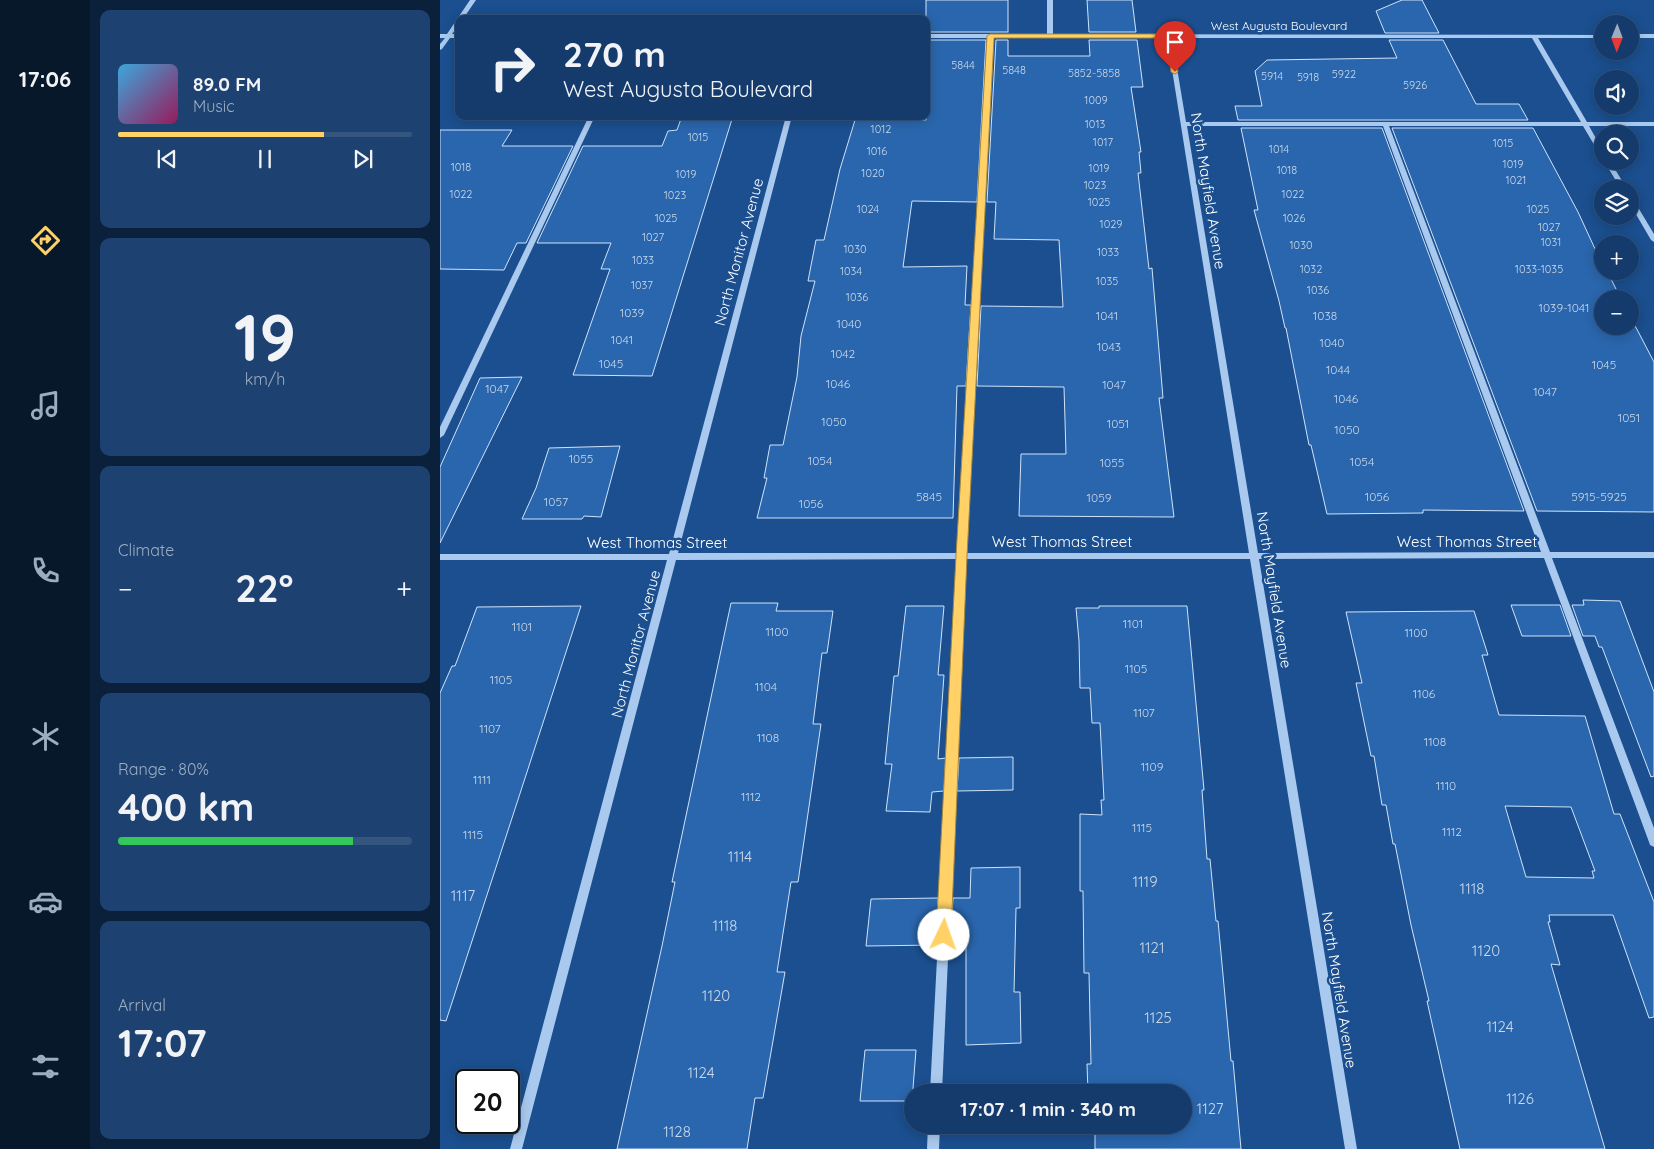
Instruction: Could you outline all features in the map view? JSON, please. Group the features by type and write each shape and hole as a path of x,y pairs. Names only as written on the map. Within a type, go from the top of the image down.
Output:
{"street":[{"path":"462,15 473,0"},
{"path":"1050,0 1050,36"},
{"path":"440,48 455,26"},
{"path":"440,36 455,36"},
{"name":"West Augusta Boulevard","path":"930,36 1594,36"},
{"path":"936,1084 990,36"},
{"name":"North Mayfield Avenue","path":"1169,36 1351,1149"},
{"path":"1534,36 1594,138"},
{"path":"1639,36 1654,36"},
{"path":"440,435 590,120"},
{"name":"North Monitor Avenue","path":"516,1149 788,120"},
{"path":"1184,124 1654,124"},
{"path":"1386,125 1654,842"},
{"path":"1639,214 1654,240"},
{"name":"West Thomas Street","path":"440,557 1654,555"},
{"path":"933,1149 934,1134"}],"building":[{"path":"926,0 1008,0 1008,32 930,32 930,15 926,15"},
{"path":"1087,0 1132,0 1136,32 1089,32"},
{"path":"1402,0 1422,0 1439,33 1385,33 1376,11"},
{"path":"930,40 986,40 977,202 912,201 903,267 967,266 965,305 971,305 966,386 957,386 953,518 757,518 767,478 764,478 770,445 783,445 797,377 801,336 815,281 808,281 816,240 824,240 840,169 855,120 930,120"},
{"path":"996,40 1008,40 1008,56 1090,56 1089,40 1137,40 1143,87 1131,87 1141,152 1139,152 1141,173 1138,173 1149,269 1152,268 1163,398 1159,398 1174,517 1019,516 1021,454 1066,454 1064,387 977,386 981,306 1063,307 1059,240 994,239 996,202 987,202"},
{"path":"1389,40 1443,40 1476,104 1519,104 1528,120 1238,120 1235,106 1262,106 1255,71 1267,60 1397,58"},
{"path":"681,120 732,120 652,376 573,375 610,269 601,269 611,243 537,243 583,146 662,146 668,131 677,130"},
{"path":"1241,128 1382,128 1524,511 1423,510 1423,513 1327,514 1311,445 1309,445 1286,328 1254,210 1258,210"},
{"path":"1392,128 1533,128 1578,212 1594,247 1594,280 1612,280 1616,290 1594,290 1594,335 1639,335 1639,333 1654,362 1654,512 1537,511"},
{"path":"440,130 512,130 502,146 573,146 526,243 517,243 504,270 440,269"},
{"path":"522,377 440,543 440,467 480,378"},
{"path":"620,446 601,517 584,516 582,519 522,519 536,488 549,448"},
{"path":"1583,600 1620,601 1654,692 1654,776 1651,777 1602,647 1599,647 1595,636 1583,636 1572,605 1584,605"},
{"path":"731,603 778,603 776,611 833,611 827,653 822,653 813,724 821,724 798,882 791,882 777,972 785,972 763,1098 755,1098 747,1149 617,1149 662,946 675,882 672,882"},
{"path":"1511,605 1560,605 1571,636 1522,636"},
{"path":"581,606 446,1021 440,1020 440,693 452,666 455,666 477,607"},
{"path":"906,606 944,606 938,675 944,675 938,759 946,758 944,791 932,792 930,812 886,811 892,764 885,764 894,676 898,676"},
{"path":"1099,606 1187,606 1204,790 1202,790 1207,859 1210,859 1216,921 1218,921 1241,1149 1095,1149 1095,1134 1192,1134 1192,1084 1088,1084 1087,1064 1091,1064 1089,973 1084,973 1083,891 1080,891 1080,814 1102,815 1101,800 1104,800 1100,723 1092,723 1090,688 1080,688 1076,608 1099,608"},
{"path":"1474,611 1488,655 1482,655 1499,715 1585,716 1614,814 1620,814 1654,902 1654,1017 1649,1018 1613,915 1549,915 1550,922 1548,922 1560,965 1551,964 1605,1149 1460,1149 1395,844 1393,844 1386,805 1382,805 1374,756 1371,756 1356,683 1362,683 1346,612","holes":["1505,806 1571,807 1595,871 1592,871 1594,878 1526,877"]},
{"path":"1013,757 1013,790 957,791 959,758"},
{"path":"1020,867 1020,908 1016,908 1014,992 1020,992 1021,1043 966,1045 966,945 950,945 953,898 970,898 971,868"},
{"path":"938,898 936,945 866,946 871,899"},
{"path":"865,1050 916,1050 913,1084 904,1084 904,1101 860,1101"}],"route":[{"path":"944,935 990,36 1169,36 1175,72"}]}
